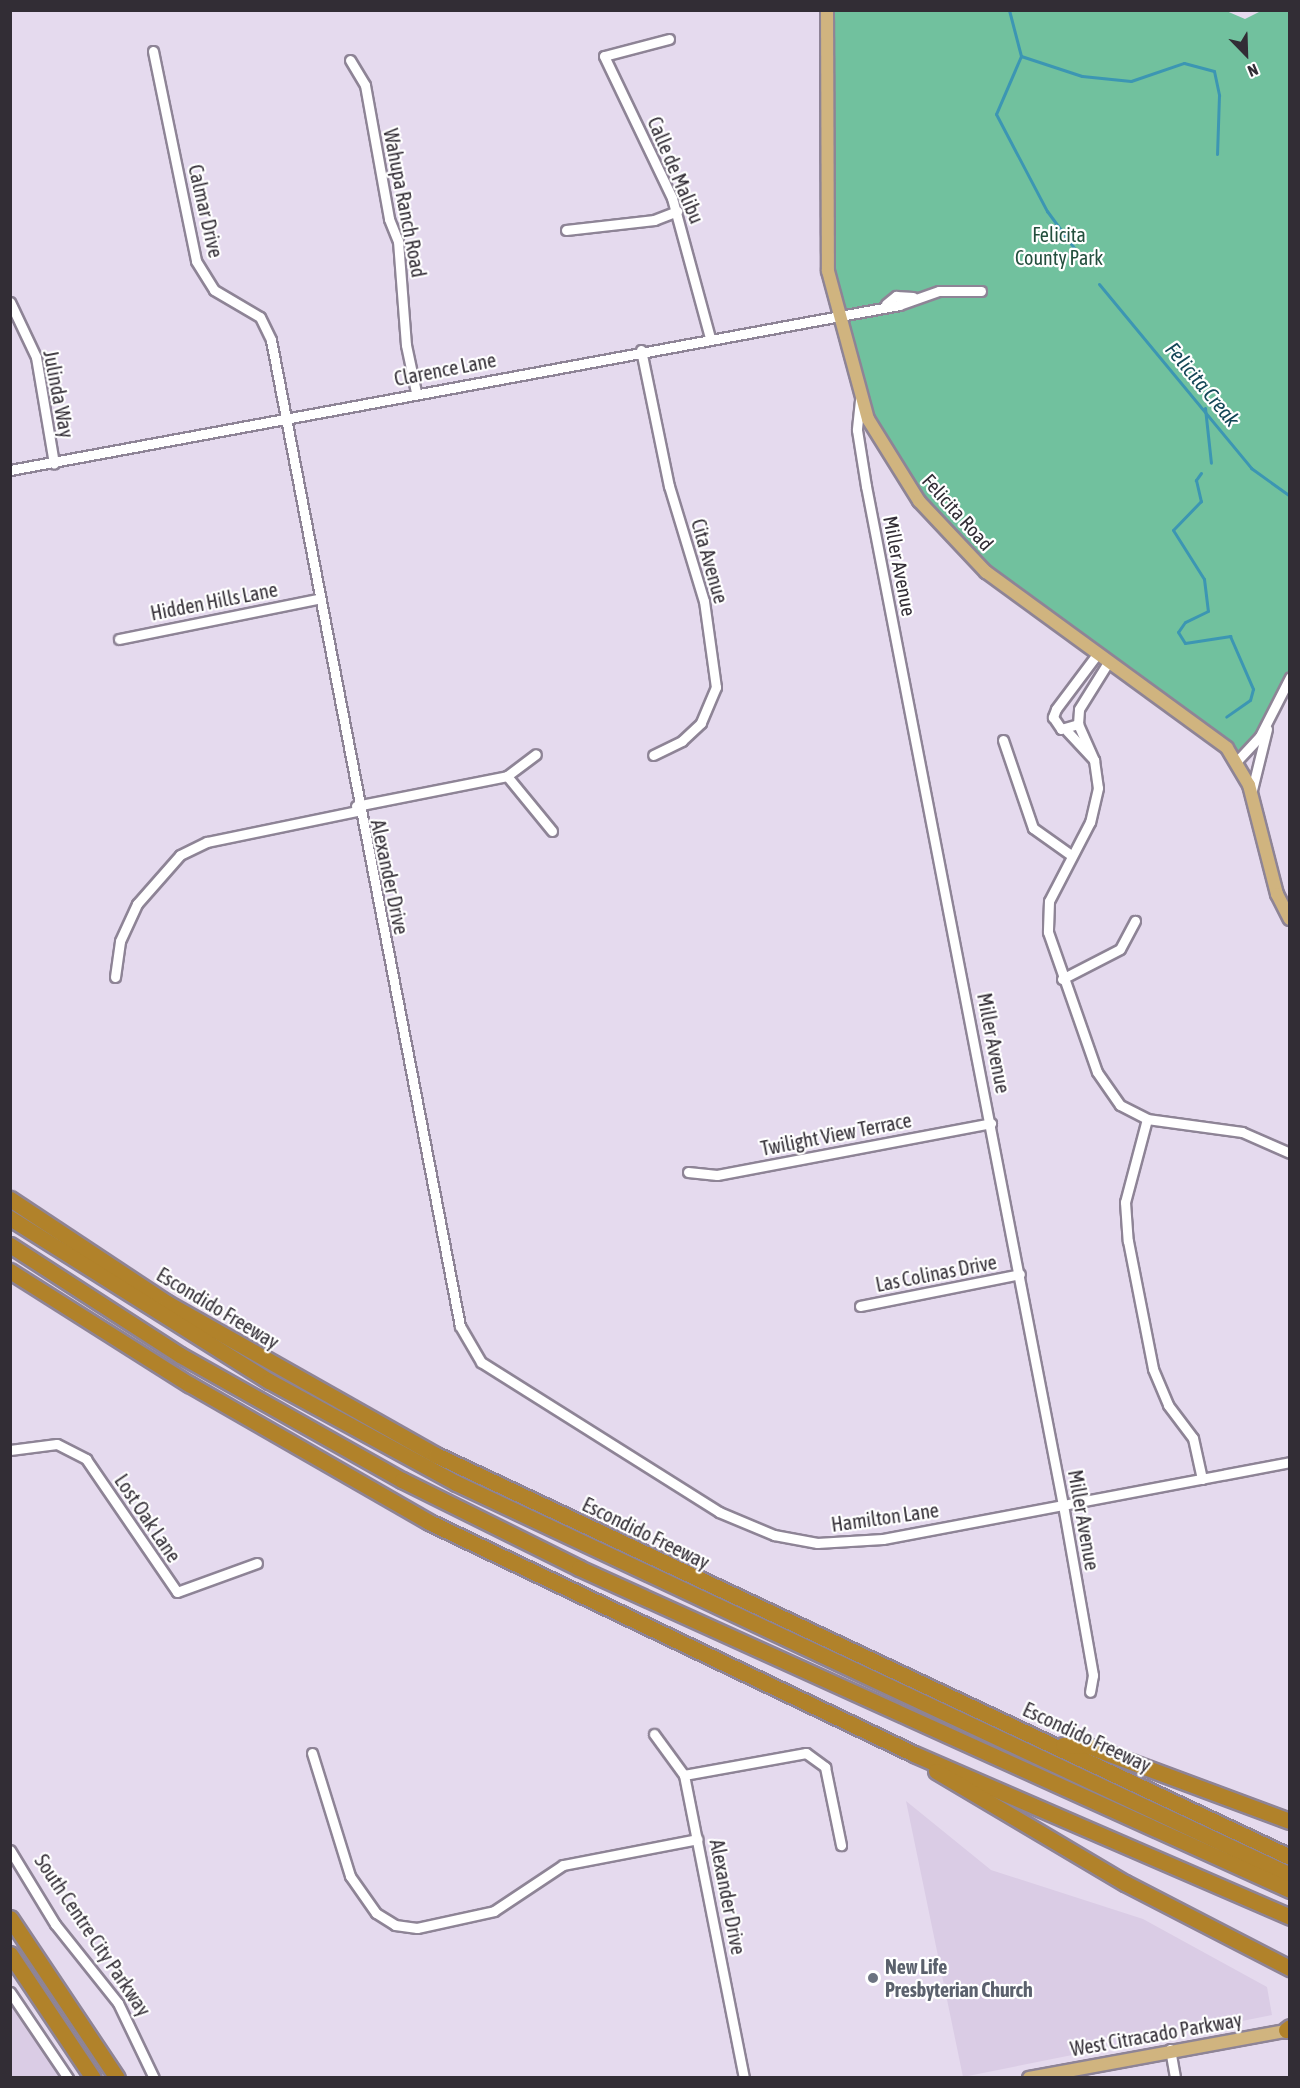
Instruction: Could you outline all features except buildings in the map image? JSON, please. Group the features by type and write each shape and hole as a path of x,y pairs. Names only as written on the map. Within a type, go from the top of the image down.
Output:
{"highway":[{"name":"Escondido Freeway","path":"10,1199 207,1327 436,1455 1290,1857"},
{"path":"10,1218 269,1382 456,1483 1290,1875"},
{"path":"10,1245 180,1355 402,1480 579,1568 1290,1890"},
{"path":"10,1271 189,1384 429,1522 914,1754 1290,1917"},
{"path":"1055,1745 1088,1746 1290,1821"},
{"path":"914,1754 946,1779 1125,1883 1288,1968"},
{"path":"1137,1804 1231,1830"},
{"path":"10,1918 117,2078"},
{"path":"10,1954 93,2078"}],"main road":[{"name":"Felicita Road","path":"827,10 826,237 835,313 860,400 908,486 959,546 1098,653 1203,725 1236,762 1251,794 1277,894 1290,919"},
{"name":"West Citracado Parkway","path":"1029,2078 1170,2049 1289,2029"}],"street":[{"name":"Calle de Malibu","path":"669,39 604,56 676,211 710,338"},
{"name":"Calmar Drive","path":"153,51 196,261 214,290 265,323 282,419"},
{"name":"Wahupa Ranch Road","path":"350,60 365,86 389,219 398,241 406,345 416,392"},
{"path":"567,230 654,220 676,211"},
{"name":"Clarence Lane","path":"10,470 710,338 965,287 981,291"},
{"name":"Julinda Way","path":"10,302 36,357 54,463"},
{"name":"Cita Avenue","path":"641,350 669,486 704,601 716,687 701,723 682,741 654,755"},
{"name":"Miller Avenue","path":"860,400 857,430 866,486 991,1122 1063,1505 1093,1675 1090,1692"},
{"name":"Alexander Drive","path":"282,419 357,809 467,1342"},
{"name":"Hidden Hills Lane","path":"119,639 317,599"},
{"path":"1094,760 1067,731 1055,725 1056,709 1098,653"},
{"path":"1110,661 1079,709 1078,724 1094,760 1098,788 1090,822 1049,901 1048,932 1062,979 1098,1072 1120,1105 1147,1119 1242,1132 1290,1153"},
{"path":"1251,794 1267,726 1290,677"},
{"path":"1067,731 1078,724"},
{"path":"1236,762 1267,726"},
{"path":"1003,740 1033,828 1071,855"},
{"path":"115,977 113,964 137,904 180,855 207,842 507,776 536,754"},
{"path":"507,776 552,831"},
{"path":"1062,979 1120,949 1135,921"},
{"path":"1147,1119 1125,1202 1128,1241 1153,1369 1168,1405 1193,1438 1202,1479"},
{"name":"Twilight View Terrace","path":"688,1172 717,1175 991,1122"},
{"name":"Las Colinas Drive","path":"860,1306 1020,1274"},
{"name":"Hamilton Lane","path":"467,1342 507,1384 719,1512 774,1535 817,1543 860,1542 1290,1462"},
{"name":"Lost Oak Lane","path":"10,1450 57,1444 86,1459 177,1592 257,1563"},
{"name":"Alexander Drive","path":"654,1734 684,1775 744,2078"},
{"path":"312,1753 350,1876 376,1913 395,1925 417,1928 494,1911 563,1865 698,1839"},
{"path":"684,1775 806,1753 825,1767 841,1845"},
{"name":"South Centre City Parkway","path":"10,1850 55,1924 118,2003 154,2078"},
{"path":"10,1992 68,2078"},
{"path":"1170,2049 1175,2078"}],"shaded area":[{"path":"906,1801 991,1870 1143,1919 1267,1987 1272,2015 963,2077"},
{"path":"10,1992 68,2077 11,2077"}],"green space":[{"name":"Felicita County Park","path":"1224,10 1245,19 1261,11 1289,11 1289,677 1267,726 1236,762 959,546 883,447 835,313 827,11"}],"waterway":[{"name":"Felicita Creak","path":"1009,10 1021,56 996,114 1047,211 1086,264"},
{"path":"1021,56 1082,76 1131,81 1184,63 1214,71 1219,95 1217,154"},
{"name":"Felicita Creak","path":"1099,284 1251,468 1290,496"},
{"path":"1205,408 1211,463"},
{"path":"1201,473 1196,480 1201,501 1173,530 1204,579 1208,611 1185,622 1178,632 1185,643 1230,636 1253,689 1250,700 1226,717"}],"place":[{"name":"New Life Presbyterian Church","path":"873,1978"}]}
